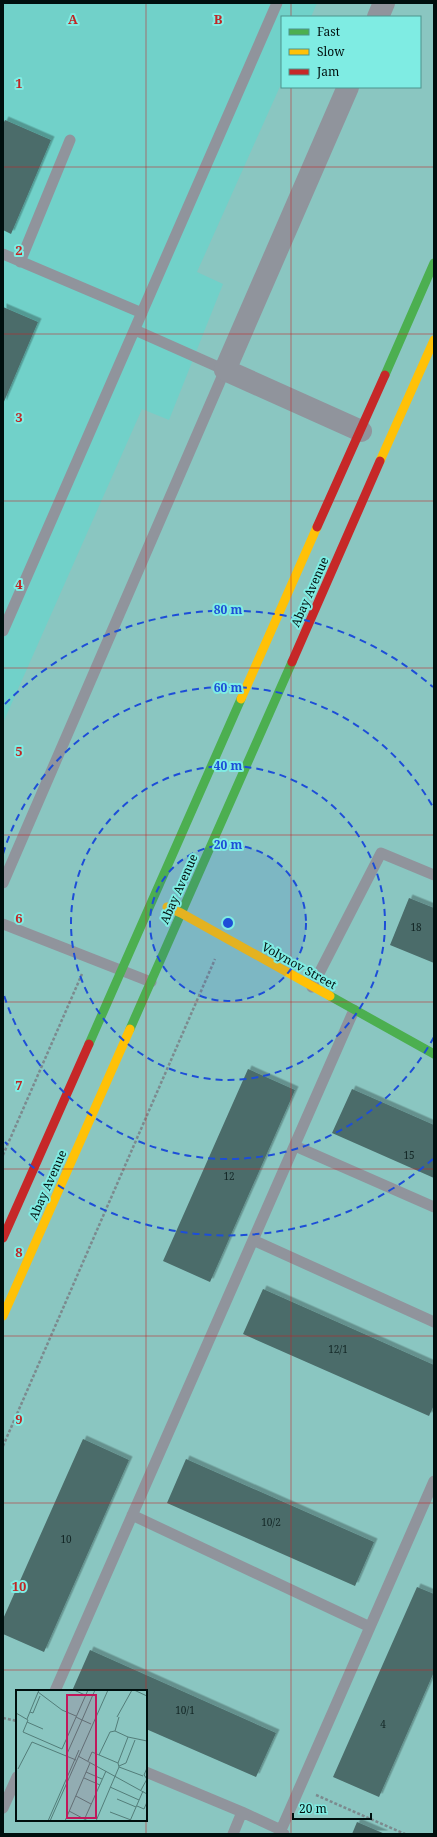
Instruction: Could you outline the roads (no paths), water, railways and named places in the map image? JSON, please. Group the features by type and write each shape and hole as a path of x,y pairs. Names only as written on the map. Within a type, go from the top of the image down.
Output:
{"main road":[{"name":"Abay Avenue","path":"3,1238 434,263"},
{"name":"Abay Avenue","path":"3,1316 434,340"},
{"name":"Volynov Street","path":"152,901 181,913 434,1054"}],"street":[{"path":"378,16 384,3"},
{"path":"348,88 225,370 360,431"}],"lane":[{"path":"3,631 277,3"},
{"path":"20,262 70,140"},
{"path":"3,254 142,313"},
{"path":"3,883 225,370 135,330"},
{"path":"312,987 381,853 434,875"},
{"path":"3,924 122,969 151,982"},
{"path":"55,1690 354,1010"},
{"path":"295,1146 434,1207"},
{"path":"254,1240 434,1322"},
{"path":"147,1772 242,1812 282,1832 434,1481"},
{"path":"132,1515 370,1627"},
{"path":"3,1808 16,1779"},
{"path":"233,1834 242,1812"}]}
